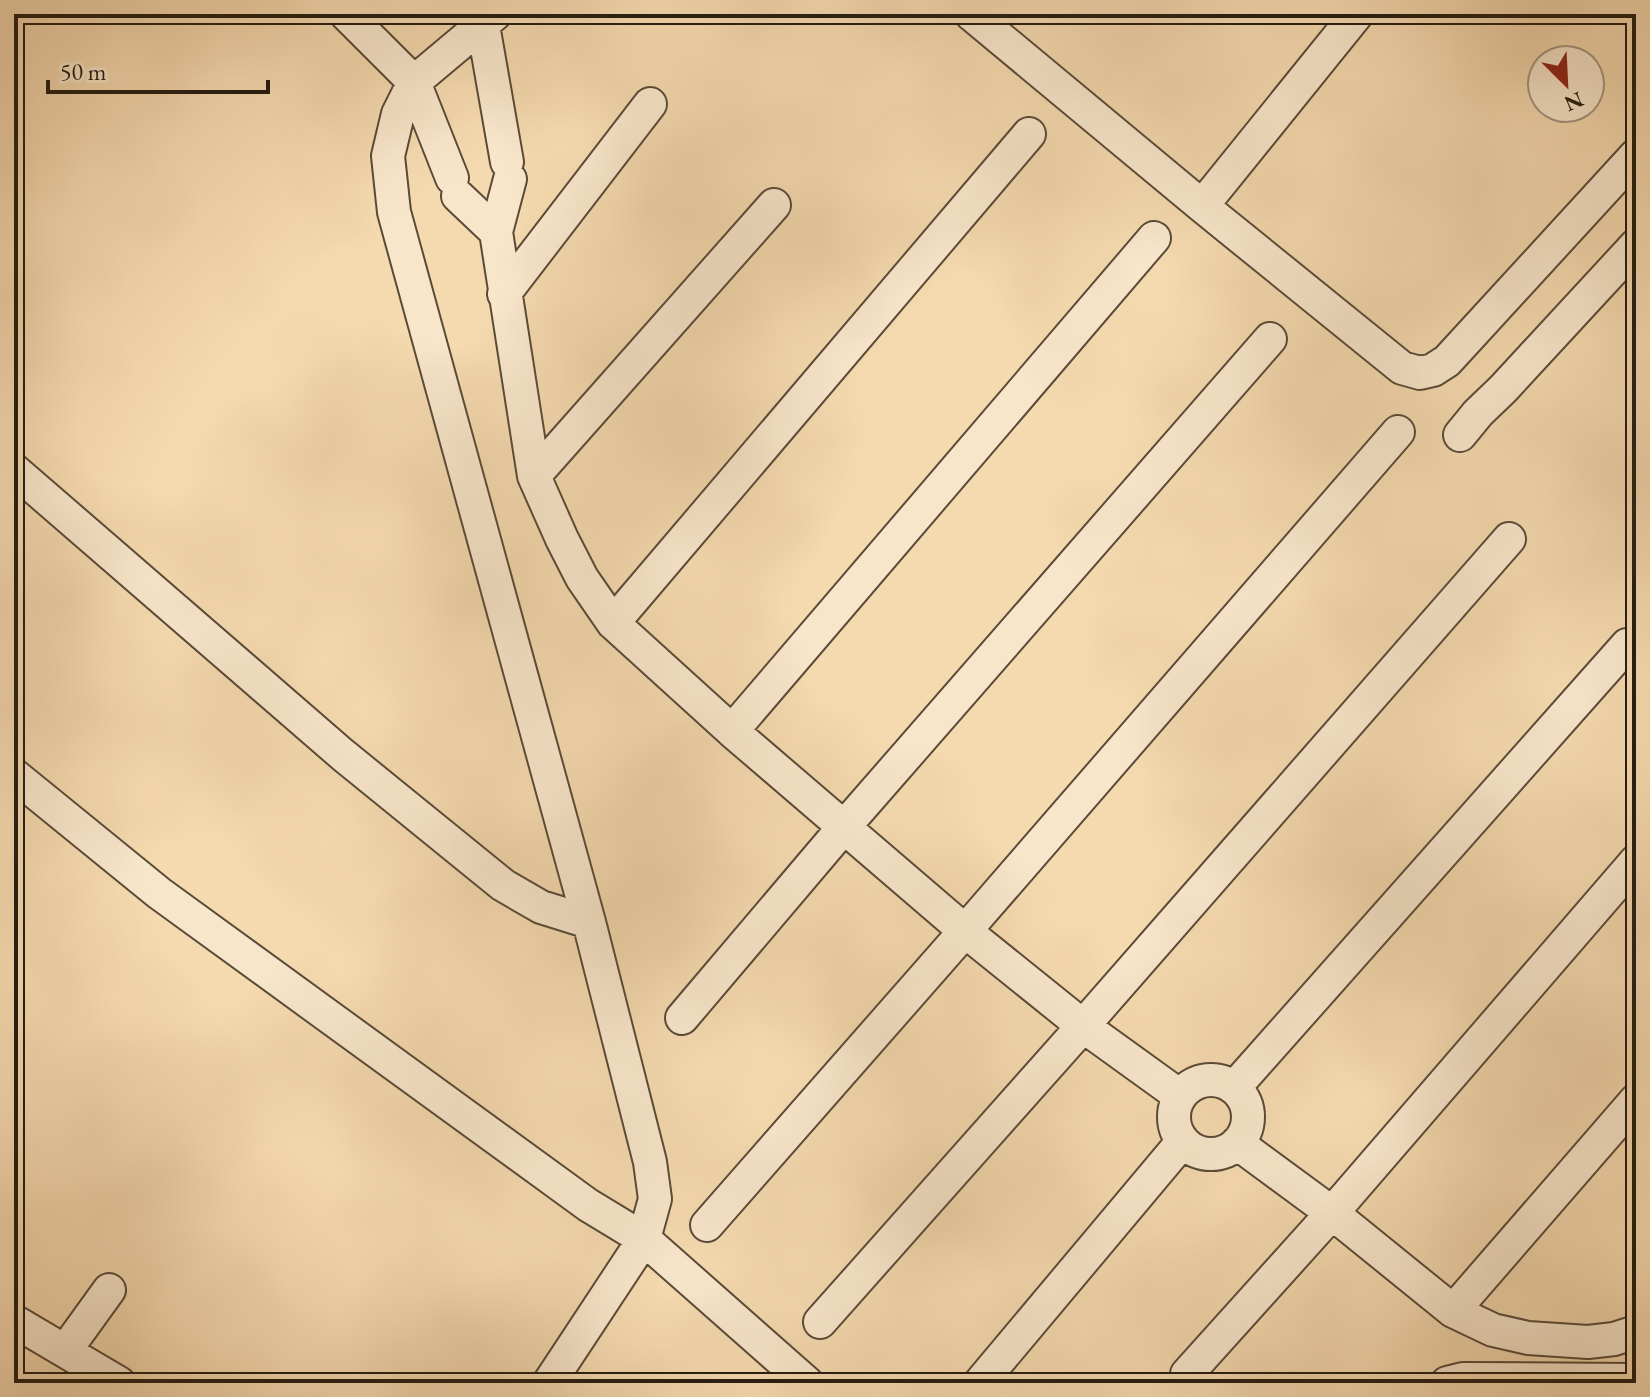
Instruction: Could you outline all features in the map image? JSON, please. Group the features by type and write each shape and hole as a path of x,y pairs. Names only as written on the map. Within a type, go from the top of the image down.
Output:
{"street":[{"path":"346,14 414,82 455,187 496,232"},
{"path":"1202,206 1357,14"},
{"path":"982,17 1202,206 1402,368 1420,373 1433,370 1447,361 1636,155"},
{"path":"489,20 414,82 398,114 388,156 394,212 589,922 650,1162 655,1199 644,1239 549,1383"},
{"path":"489,20 509,170 496,232 534,476 582,578 613,623 732,731 965,931 1083,1026 1180,1096"},
{"path":"504,294 650,104"},
{"path":"613,623 1029,134"},
{"path":"534,476 774,205"},
{"path":"732,731 1154,238"},
{"path":"1460,435 1636,245"},
{"path":"682,1018 844,827 1270,339"},
{"path":"707,1225 1398,432"},
{"path":"14,470 343,755 503,885 541,907 589,922"},
{"path":"820,1322 1509,539"},
{"path":"1234,1088 1627,645"},
{"path":"14,775 159,893 588,1205 644,1239 807,1383"},
{"path":"1187,1374 1332,1213 1636,861"},
{"path":"1199,1081 1224,1082 1243,1097 1248,1121 1245,1133 1237,1143 1216,1154 1192,1149 1183,1141 1173,1119 1180,1096 1199,1081"},
{"path":"1453,1311 1636,1100"},
{"path":"980,1383 1183,1141"},
{"path":"1237,1143 1332,1213 1453,1311 1493,1330 1528,1338 1588,1342 1636,1332"},
{"path":"65,1351 109,1290"},
{"path":"14,1321 119,1383"},
{"path":"1447,1383 1463,1379 1636,1380"}]}
